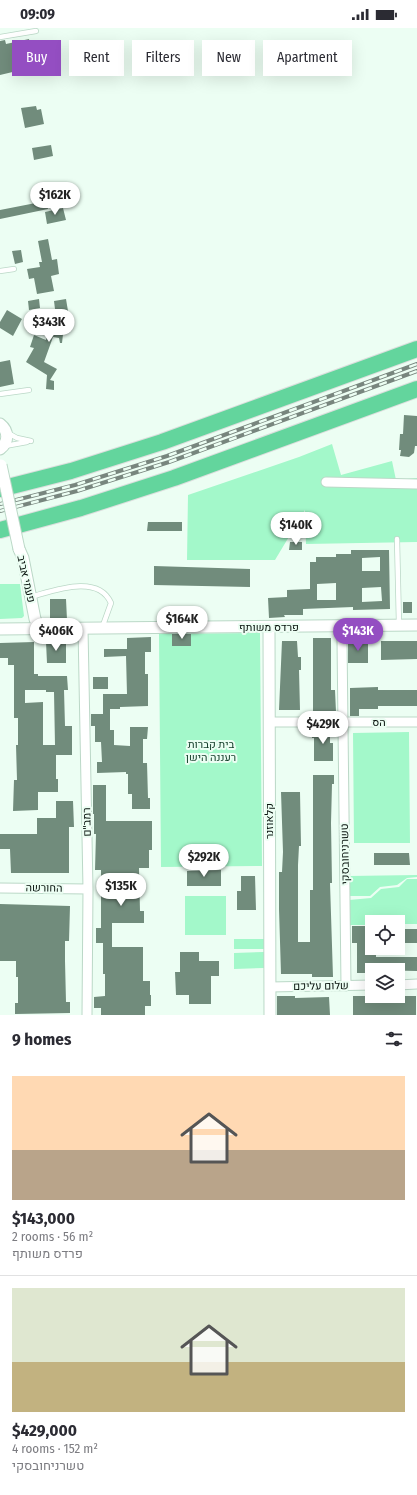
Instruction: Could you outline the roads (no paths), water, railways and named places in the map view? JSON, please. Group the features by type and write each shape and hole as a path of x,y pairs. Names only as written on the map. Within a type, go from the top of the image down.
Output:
{"highway":[{"path":"281,399 417,345"},
{"path":"0,489 95,464 162,442 417,349"},
{"path":"0,529 81,508 174,478 417,389"},
{"path":"349,414 417,396"},
{"path":"0,486 44,478"}],"street":[{"name":"פעמי אביב","path":"2,426 7,436 2,447 0,465 19,549 23,558 35,619 43,628"},
{"path":"326,482 417,484"},
{"name":"פעמי אביב","path":"16,629 23,623 27,615 19,559 19,549"},
{"name":"פרדס משותף","path":"0,629 417,625"},
{"name":"קלאוזנר","path":"268,627 270,1015"},
{"name":"רמב\"ם","path":"83,628 88,889 87,1015"},
{"name":"טשרניחובסקי","path":"342,640 346,986"},
{"name":"הס","path":"268,722 417,722"},
{"name":"החורשה","path":"0,888 88,889"},
{"path":"405,985 417,984"},
{"name":"שלום עליכם","path":"270,987 365,985"}],"lane":[{"path":"0,37 36,31"},
{"path":"0,271 14,268"},
{"path":"0,394 29,390"},
{"path":"2,426 10,434 17,438 31,442 2,447"},
{"path":"397,539 399,625"},
{"path":"30,597 79,586 92,587 103,591 108,596 111,603 102,628"}],"railway":[{"path":"0,504 75,485 167,456 417,364"},
{"path":"0,511 77,491 169,462 417,371"}],"park label":[{"name":"בית קברות רעננה הישן","path":"211,750"}]}
